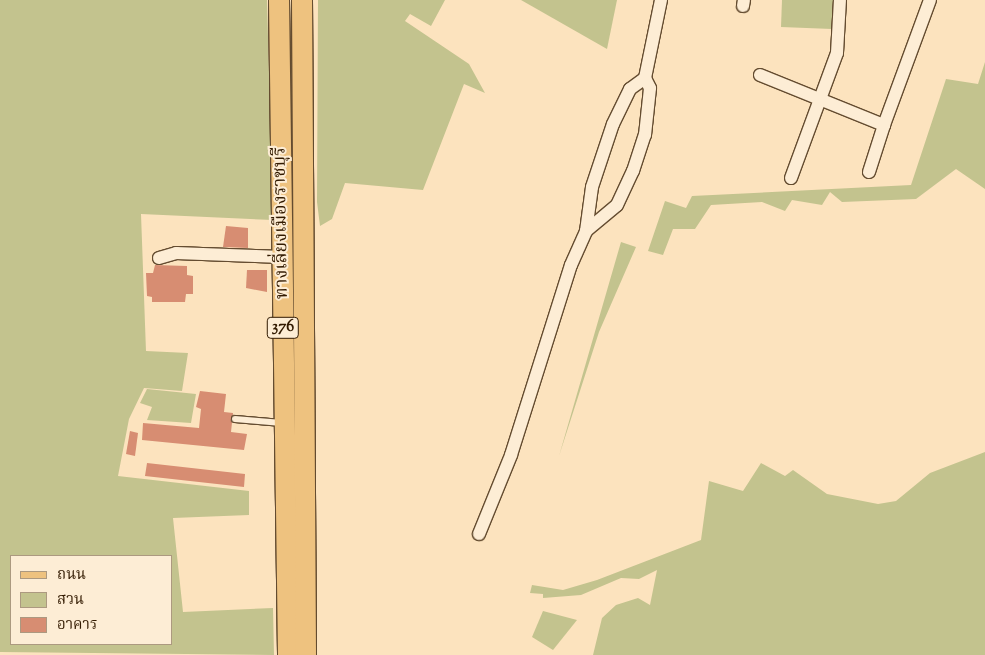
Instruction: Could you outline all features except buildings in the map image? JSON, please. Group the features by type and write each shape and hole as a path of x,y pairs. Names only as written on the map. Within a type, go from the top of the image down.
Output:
{"main road":[{"name":"ทางเลี่ยงเมืองราชบุรี","path":"279,0 283,423 296,647"},
{"name":"ทางเลี่ยงเมืองราชบุรี","path":"296,647 302,0"}],"street":[{"path":"479,534 511,455 572,265 586,231 592,187 613,124 630,89 644,78 661,0"},
{"path":"791,178 837,53 840,0"},
{"path":"869,172 884,125 930,0"},
{"path":"760,76 884,125"},
{"path":"586,231 617,205 634,171 645,135 650,88 644,78"},
{"path":"159,258 176,253 282,257"}],"lane":[{"path":"236,419 283,423"}],"green space":[{"path":"0,0 267,0 273,220 141,214 146,351 188,353 182,391 144,388 129,419 118,476 249,491 249,515 173,518 183,612 273,608 274,655 0,652"},
{"path":"318,0 445,0 431,26 410,14 405,21 469,64 485,93 464,84 423,190 345,183 332,219 320,226 317,202"},
{"path":"521,0 617,0 607,49"},
{"path":"782,0 833,0 832,29 781,27"},
{"path":"985,62 985,189 956,169 916,199 842,202 830,192 822,205 792,200 785,211 762,202 711,205 695,229 673,229 663,255 648,251 665,201 686,208 692,196 911,185 946,79 978,84"},
{"path":"621,242 636,247 599,332 559,456"},
{"path":"147,389 196,394 191,423 147,420 152,407 140,403"},
{"path":"985,452 985,655 593,655 602,618 616,605 638,598 650,605 657,570 639,579 621,578 581,595 543,598 543,594 530,593 532,585 563,590 597,580 701,540 709,481 743,491 761,463 785,476 793,470 827,494 878,504 896,501 930,473"},
{"path":"543,611 577,620 553,650 532,637"}]}
